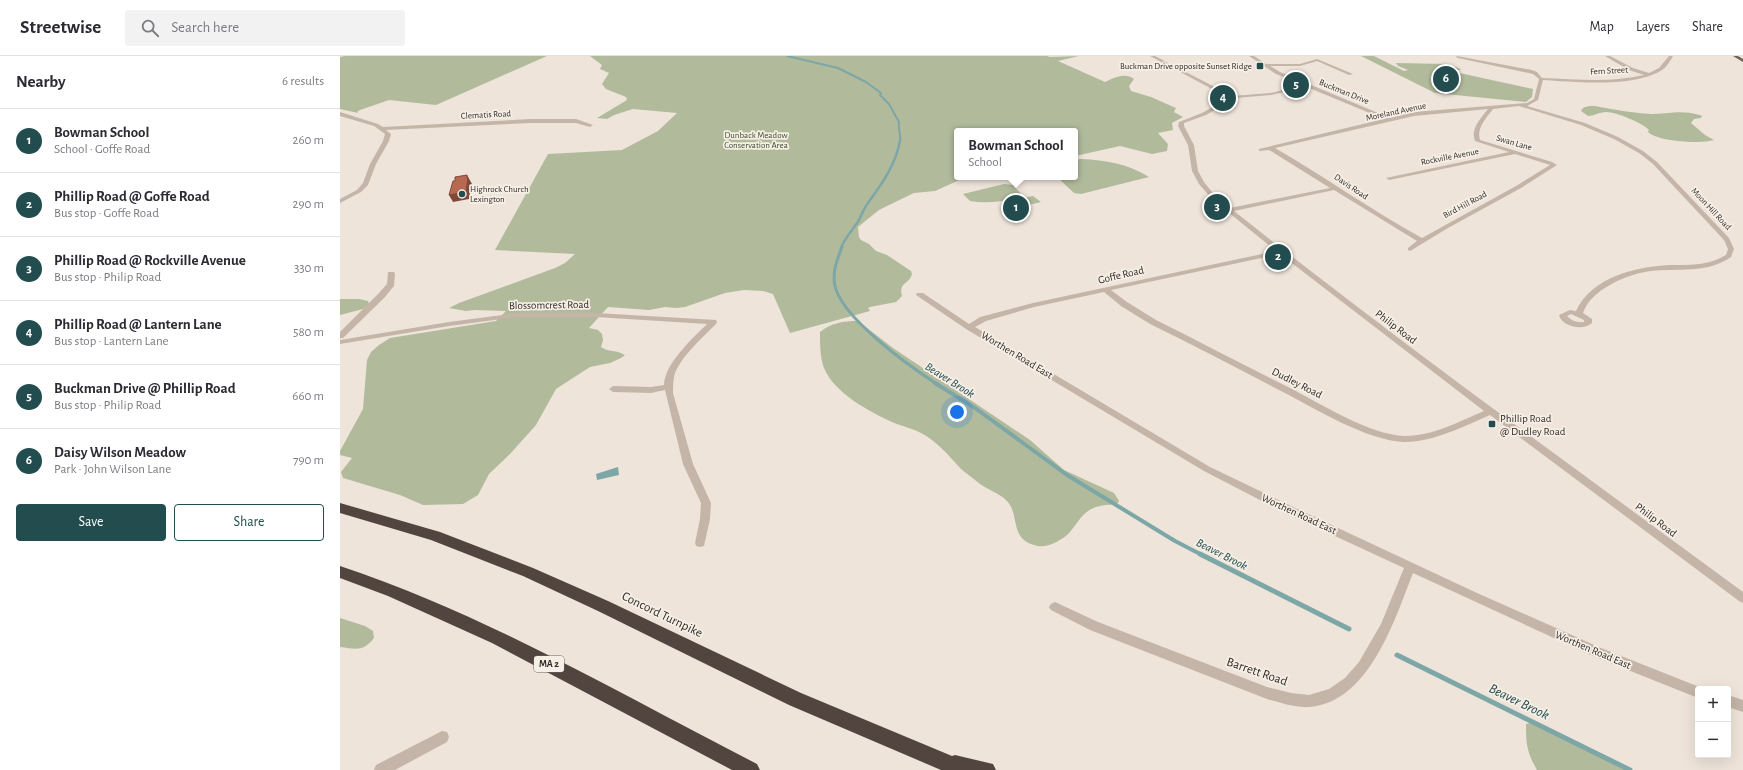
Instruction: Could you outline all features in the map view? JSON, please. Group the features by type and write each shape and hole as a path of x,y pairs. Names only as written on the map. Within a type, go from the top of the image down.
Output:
{"highway":[{"name":"Concord Turnpike","path":"340,508 435,536 534,574 610,609 795,699 963,770"},
{"name":"MA 2","path":"340,572 402,594 478,627 751,770"},
{"path":"942,762 987,770"}],"main road":[{"path":"1735,56 1743,61"}],"street":[{"path":"1152,56 1232,98"},
{"name":"Buckman Drive","path":"1251,56 1306,86 1390,120"},
{"path":"1458,56 1524,69 1535,73 1541,79"},
{"path":"1607,56 1631,69 1648,74"},
{"name":"Fern Street","path":"1541,79 1614,80 1648,74 1660,70 1671,56"},
{"path":"1265,65 1300,65 1316,58 1351,74"},
{"name":"Moreland Avenue","path":"1261,150 1390,120 1430,113 1528,104 1536,100 1541,79"},
{"name":"Philip Road","path":"1306,86 1271,94 1232,98 1204,114 1182,122 1180,126 1191,145 1195,171 1201,183 1214,198 1280,252 1743,598"},
{"name":"Moon Hill Road","path":"1520,105 1583,124 1616,138 1641,152 1658,166 1730,244 1731,249 1729,256 1713,264 1648,269 1618,278 1592,295 1582,305 1578,314"},
{"name":"Swan Lane","path":"1491,108 1482,120 1476,134 1478,141 1554,165 1529,181"},
{"path":"340,114 376,125 388,134 386,141 373,164 366,184 359,191 340,201"},
{"name":"Clematis Road","path":"382,129 539,121 576,121 590,125"},
{"name":"Davis Road","path":"1270,148 1337,188 1378,216 1422,241"},
{"name":"Rockville Avenue","path":"1389,178 1514,153"},
{"name":"Bird Hill Road","path":"1410,249 1448,224 1529,181"},
{"path":"1229,210 1337,188"},
{"name":"Goffe Road","path":"969,327 983,319 1004,313 1105,289 1280,252"},
{"path":"340,336 381,296 390,284 392,274"},
{"name":"Dudley Road","path":"1105,289 1124,304 1153,322 1342,418 1384,435 1404,439 1427,435 1456,426 1491,411"},
{"name":"Worthen Road East","path":"920,295 969,327 1207,468 1287,509 1597,652 1695,691"},
{"name":"Blossomcrest Road","path":"340,342 442,325 517,315 596,315 713,322 680,359 670,374 668,387"},
{"path":"613,390 650,390 668,387 681,443 688,464 706,503 705,519 700,543"},
{"name":"Barrett Road","path":"1055,607 1094,626 1267,693 1296,700 1315,700 1337,693 1357,676 1385,630 1410,566"},
{"path":"1731,702 1743,706"},
{"path":"381,770 442,737"}],"green space":[{"path":"547,56 436,105 389,100 360,110 357,112 358,113 340,109 340,57"},
{"name":"Dunback Meadow Conservation Area","path":"590,56 1079,56 1058,61 1105,82 1120,76 1131,77 1134,79 1129,86 1131,91 1151,97 1176,108 1174,112 1183,117 1172,123 1173,130 1158,133 1168,144 1167,151 1152,154 1120,146 1078,155 1078,128 954,128 954,180 959,180 935,191 914,193 879,210 858,227 859,237 861,240 869,244 876,251 887,255 911,271 911,278 901,288 902,296 896,302 870,307 868,308 870,311 790,333 773,294 763,291 744,290 725,293 685,307 676,308 665,307 649,310 608,307 589,328 598,330 602,334 603,340 601,347 625,355 610,363 590,367 556,389 536,425 510,454 489,474 478,495 463,504 423,505 400,495 343,478 341,472 352,458 340,455 340,451 363,409 367,360 371,352 390,338 496,321 506,311 466,311 449,308 555,268 565,263 575,254 495,250 548,154 622,150 658,131 677,113 633,109 614,115 607,119 597,118 627,100 626,97 606,89 602,84 609,73 600,69 602,65"},
{"path":"1361,56 1374,56 1404,71 1408,70 1398,66 1396,63 1448,64 1461,69 1455,72 1533,89 1532,97 1526,102 1435,93"},
{"path":"1595,106 1641,113 1654,114 1682,112 1700,115 1702,116 1701,118 1694,119 1691,123 1705,135 1714,140 1690,142 1670,140 1653,135 1641,124 1610,112 1588,116 1581,111 1585,107"},
{"path":"1078,160 1099,160 1125,166 1149,177 1081,194 1074,193 1060,180 1078,180"},
{"path":"1004,184 1013,185 1023,196 1004,201 983,202 970,201 963,194"},
{"path":"1033,196 1041,202 1020,207 1012,200"},
{"path":"340,299 359,299 368,301 369,304 363,309 340,315"},
{"path":"858,321 893,348 1030,440 1064,470 1114,493 1119,501 1117,504 1098,506 1091,509 1082,516 1067,535 1046,546 1038,546 1022,539 1016,526 1013,512 1006,500 997,493 983,486 963,471 933,440 921,433 892,422 863,407 836,386 829,377 824,368 822,359 820,332 828,326 838,323"},
{"path":"340,618 365,626 373,631 374,638 363,648 340,647"},
{"path":"1535,722 1628,770 1537,770 1529,753 1526,738 1526,724"}],"water":[{"path":"618,467 619,475 597,480 596,474"}],"building":[{"path":"467,175 466,192 449,195 453,181 455,181 455,177"}],"waterway":[{"name":"Beaver Brook","path":"787,56 838,68 866,82 881,93 880,95 889,104 899,122 900,140"},
{"name":"Beaver Brook","path":"841,248 859,220 865,207 888,173 896,157 900,140"},
{"name":"Beaver Brook","path":"842,247 834,276 835,286 840,299 850,312 878,340 910,366 937,384"},
{"name":"Beaver Brook","path":"935,383 975,408 1067,475 1175,541 1202,555"},
{"name":"Beaver Brook","path":"1200,554 1349,629"},
{"name":"Beaver Brook","path":"1397,655 1630,770"}],"place":[{"name":"Buckman Drive opposite Sunset Ridge","path":"1260,66"},
{"name":"Daisy Wilson Meadow","path":"1446,79"},
{"name":"Buckman Drive @ Phillip Road","path":"1296,85"},
{"name":"Phillip Road @ Lantern Lane","path":"1223,98"},
{"name":"Highrock Church Lexington","path":"462,194"},
{"name":"Phillip Road @ Rockville Avenue","path":"1217,207"},
{"name":"Bowman School","path":"1016,208"},
{"name":"Phillip Road @ Goffe Road","path":"1278,257"},
{"name":"Phillip Road @ Dudley Road","path":"1492,424"}]}
